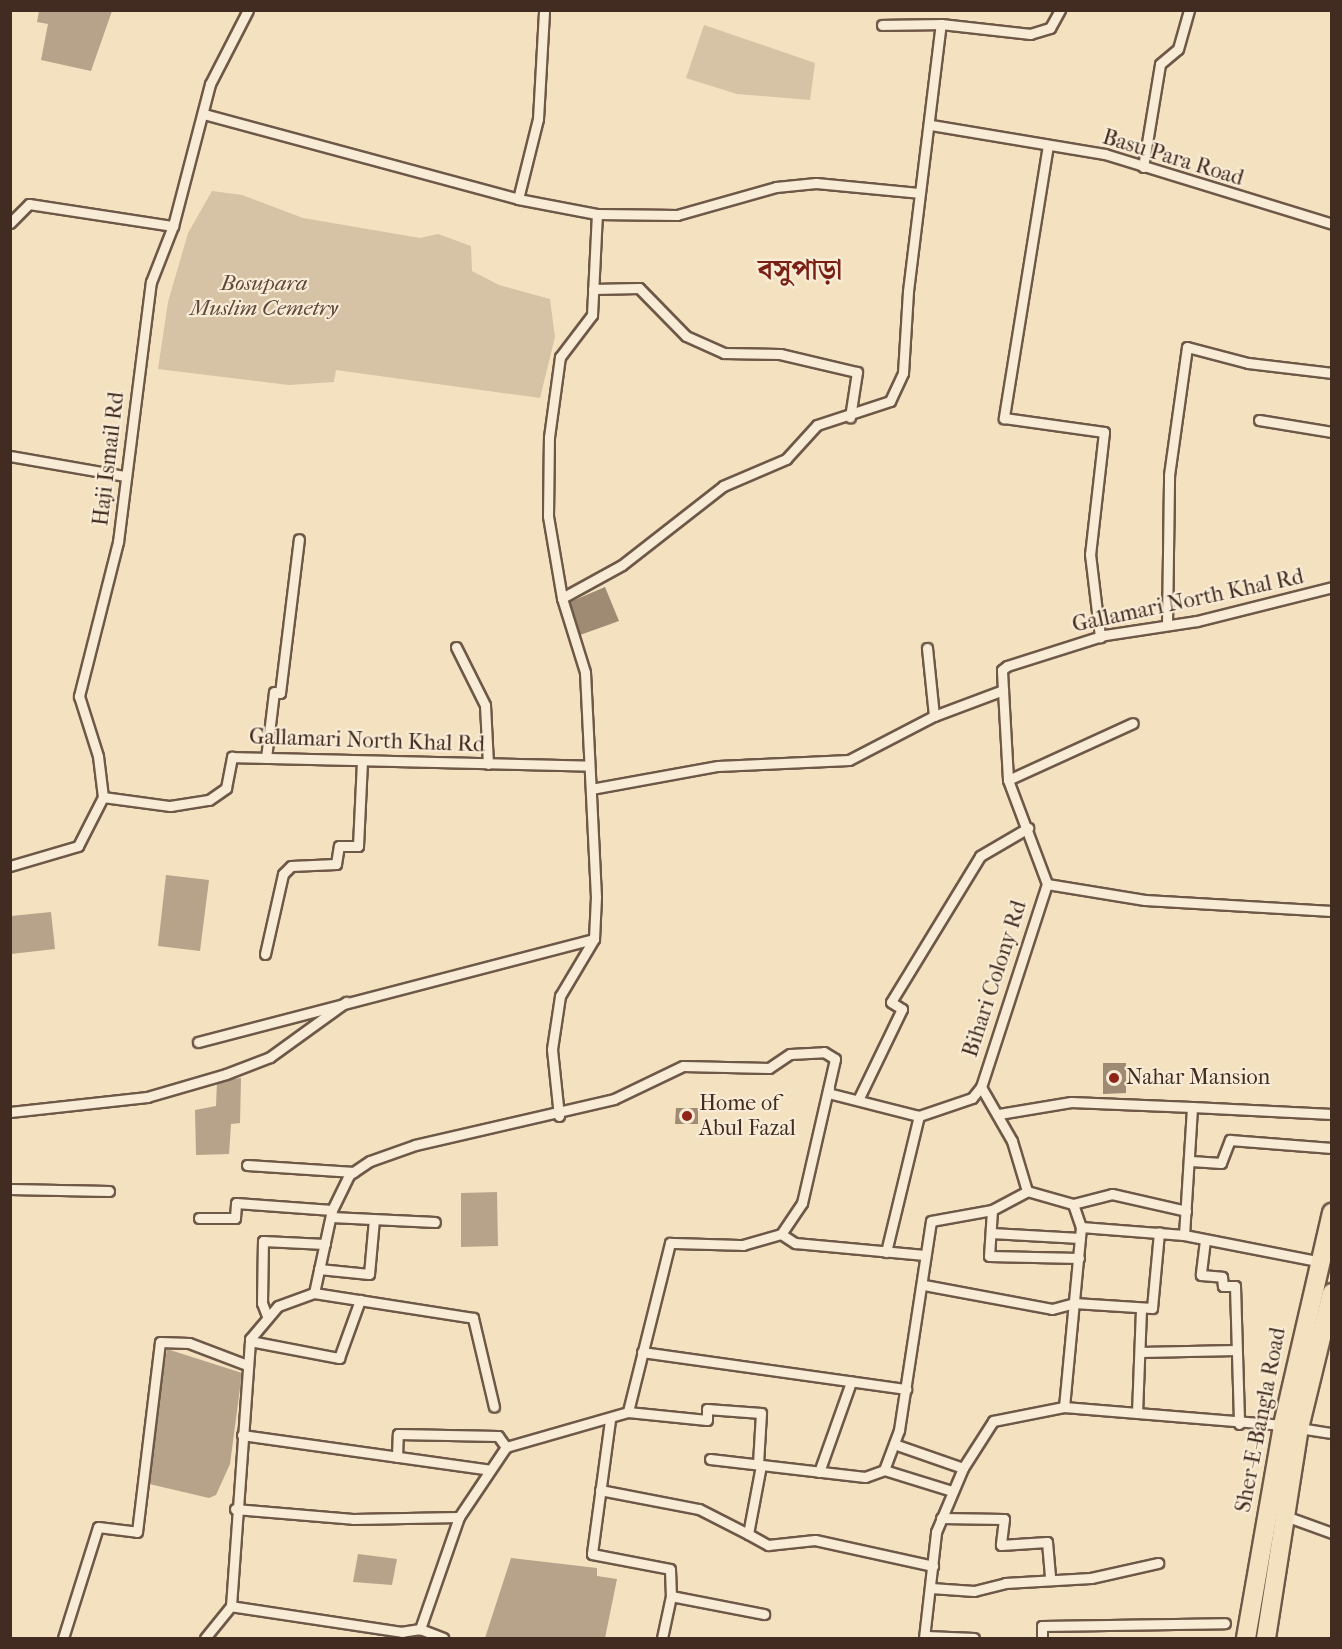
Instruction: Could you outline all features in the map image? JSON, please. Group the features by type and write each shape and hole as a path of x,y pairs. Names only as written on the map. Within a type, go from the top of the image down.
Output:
{"highway":[{"name":"Sher-E-Bangla Road","path":"1246,1638 1262,1538 1291,1426 1332,1213"},
{"name":"Sher-E-Bangla Road","path":"1266,1638 1288,1516 1291,1426 1324,1348 1332,1293"},
{"path":"1262,1538 1284,1541"}],"street":[{"name":"Haji Ismail Rd","path":"103,797 98,756 79,696 118,542 151,282 172,226 204,114 210,84 248,10"},
{"path":"518,199 538,119 544,10"},
{"path":"882,25 942,24 1030,34 1050,28 1060,10"},
{"path":"1143,167 1160,64 1178,49 1189,10"},
{"path":"562,598 622,565 723,486 786,459 817,425 881,406 900,389 919,193 931,125 942,24"},
{"path":"204,114 518,199 597,214 677,214 776,187 816,183 919,193"},
{"name":"Basu Para Road","path":"931,125 1105,154 1332,224"},
{"path":"1048,145 1004,417 1104,432 1090,554 1100,637"},
{"path":"10,223 29,204 172,226"},
{"path":"559,1116 552,1049 560,996 594,939 591,789 588,766 585,672 562,598 548,516 549,437 560,357 592,315 597,214"},
{"path":"593,289 639,288 686,336 724,353 780,354 857,372 850,417"},
{"path":"1167,625 1169,475 1187,347 1248,363 1332,373"},
{"path":"1259,420 1332,432"},
{"path":"10,456 125,476"},
{"path":"266,758 274,692 280,693 299,539"},
{"name":"Gallamari North Khal Rd","path":"1003,690 1006,666 1100,637 1167,625 1332,587"},
{"path":"456,647 485,705 488,764"},
{"path":"927,648 934,716"},
{"path":"591,789 718,766 849,760 934,716 1003,690 1008,780 1028,828 1047,884 1145,900 1332,911"},
{"path":"1008,780 1133,723"},
{"name":"Gallamari North Khal Rd","path":"103,797 170,806 209,800 226,788 232,757 588,766"},
{"path":"265,954 283,874 291,866 336,864 339,846 358,846 362,761"},
{"path":"10,866 78,846 103,797"},
{"path":"858,1100 902,1009 891,1002 980,856 1028,828"},
{"name":"Bihari Colony Rd","path":"981,1087 1047,884"},
{"path":"198,1042 348,1000 594,939"},
{"path":"10,1112 147,1097 226,1074 270,1057 348,1000"},
{"path":"247,1165 354,1172 415,1144 559,1116 614,1099 683,1066 769,1068 790,1054 824,1052 835,1059 802,1203 781,1234 743,1245 670,1243 628,1412"},
{"path":"829,1088 828,1093 919,1116 947,1110 981,1087 999,1114 1027,1191"},
{"path":"999,1114 1071,1102 1332,1114"},
{"path":"1184,1235 1191,1161 1192,1107"},
{"path":"885,1252 919,1116"},
{"path":"1191,1161 1221,1163 1230,1140 1332,1148"},
{"path":"314,1293 331,1213 354,1172"},
{"path":"10,1189 109,1191"},
{"path":"884,1470 894,1444 906,1389 924,1285 924,1255 931,1221 992,1210 1027,1191 1073,1204 1112,1194 1186,1211"},
{"path":"199,1218 235,1218 236,1203 374,1219 435,1222"},
{"path":"1064,1407 1081,1227 1073,1204"},
{"path":"992,1210 990,1256 1079,1258"},
{"path":"320,1269 369,1274 374,1219"},
{"path":"1081,1227 1184,1235 1321,1262"},
{"path":"924,1285 1052,1309 1074,1303 1152,1308 1159,1232"},
{"path":"991,1233 1080,1239"},
{"path":"781,1234 795,1243 924,1255"},
{"path":"1205,1240 1201,1275 1222,1277 1222,1286 1234,1286 1239,1424"},
{"path":"267,1316 262,1303 262,1241 325,1244"},
{"path":"205,1638 231,1606 235,1509 247,1365 250,1341 267,1316 314,1293 473,1318 494,1407"},
{"path":"250,1341 339,1358 360,1300"},
{"path":"1137,1413 1141,1308"},
{"path":"63,1638 98,1527 137,1532 160,1342 189,1343 247,1365"},
{"path":"1140,1352 1236,1350"},
{"path":"642,1352 906,1389"},
{"path":"819,1472 851,1382"},
{"path":"974,1638 925,1637 933,1566 942,1518 963,1468 993,1421 1064,1407 1239,1424 1291,1426 1332,1433"},
{"path":"420,1629 459,1517 506,1447 610,1420 628,1412 707,1420 707,1409 761,1413 760,1465 748,1534"},
{"path":"610,1420 592,1554 670,1569 671,1596 662,1638"},
{"path":"397,1457 398,1434 498,1436 506,1447"},
{"path":"242,1435 490,1470"},
{"path":"894,1444 963,1468"},
{"path":"710,1459 865,1477 884,1470 952,1491"},
{"path":"600,1490 699,1509 768,1545 815,1540 933,1566"},
{"path":"235,1509 353,1519 459,1517"},
{"path":"1288,1516 1332,1533"},
{"path":"942,1518 1004,1519 1001,1545 1047,1542 1050,1580"},
{"path":"931,1588 974,1591 1050,1580 1091,1578 1158,1563"},
{"path":"671,1596 764,1614"},
{"path":"231,1606 401,1635 420,1629 443,1638"},
{"path":"1042,1638 1042,1626 1225,1623"}],"green space":[{"path":"704,25 815,63 810,100 737,94 686,78"},
{"name":"Bosupara Muslim Cemetry","path":"212,191 242,195 303,218 420,238 438,234 471,246 472,271 499,285 550,299 555,337 540,398 336,370 334,382 289,385 158,369 168,302 188,233"}],"shaded area":[{"path":"39,11 112,11 91,71 41,60 48,24 37,22"},
{"path":"166,875 209,880 200,951 158,946"},
{"path":"51,912 55,949 11,954 11,916"},
{"path":"241,1078 240,1123 231,1124 229,1154 196,1155 195,1110 216,1106 217,1081"},
{"path":"497,1192 498,1246 461,1247 461,1193"},
{"path":"167,1349 242,1373 230,1464 216,1495 209,1498 145,1483"},
{"path":"358,1554 397,1559 392,1585 353,1582"},
{"path":"511,1558 597,1568 597,1576 617,1579 605,1638 485,1638"}],"building":[{"path":"605,587 619,621 580,635 570,602"},
{"name":"Nahar Mansion","path":"1103,1063 1126,1063 1126,1093 1103,1094"},
{"name":"Home of Abul Fazal","path":"676,1108 698,1108 698,1124 675,1124"}],"place":[{"name":"Nahar Mansion","path":"1114,1078"},
{"name":"Home of Abul Fazal","path":"687,1116"}],"district":[{"name":"বসুপাড়া","path":"800,270"}]}
